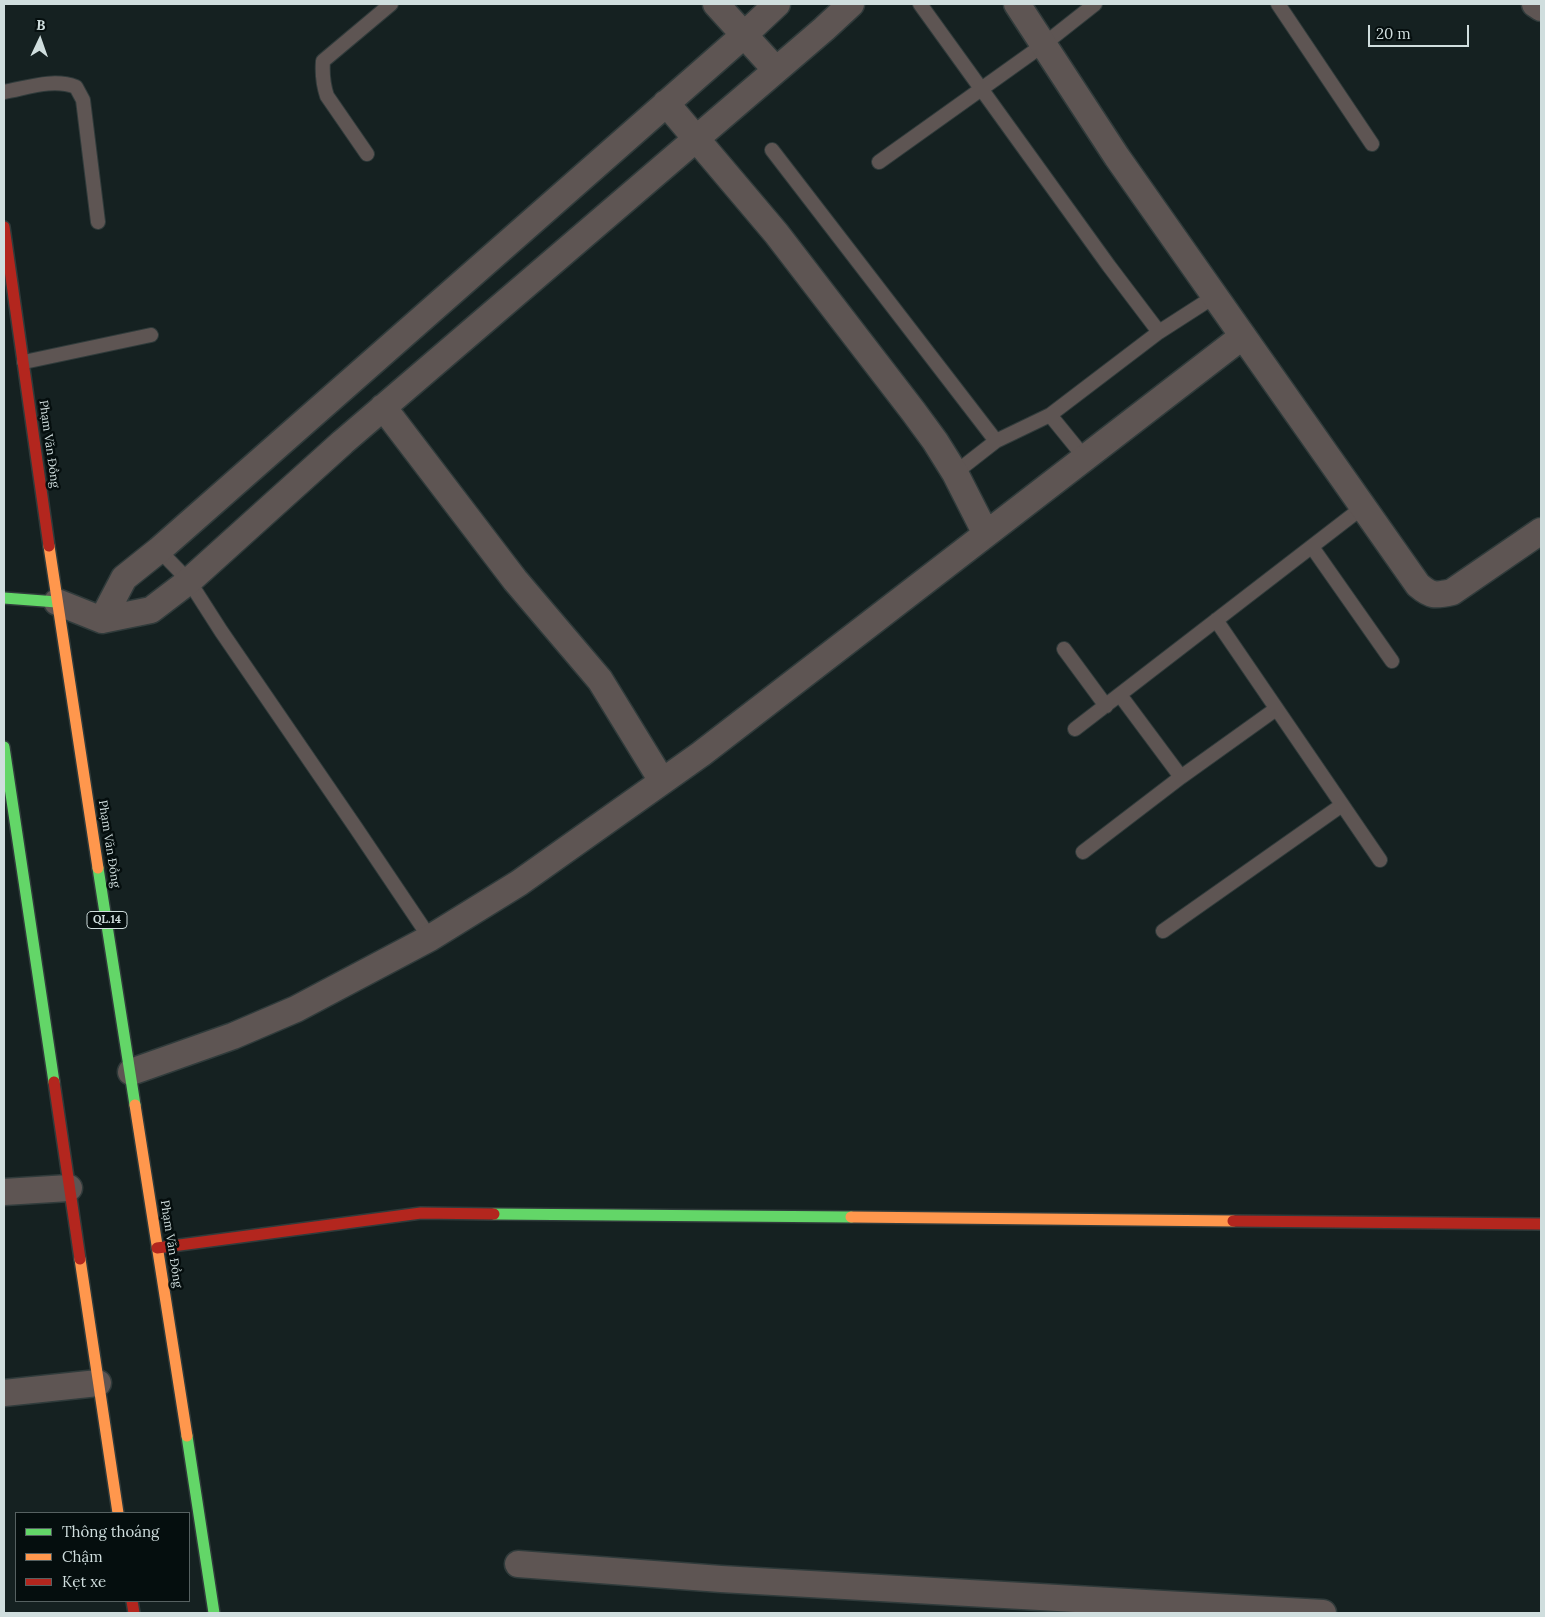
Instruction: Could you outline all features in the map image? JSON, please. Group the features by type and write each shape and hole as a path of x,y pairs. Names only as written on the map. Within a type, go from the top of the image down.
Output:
{"main road":[{"name":"Phạm Văn Đồng","path":"4,227 58,602 214,1613"},
{"path":"4,598 58,602"},
{"path":"4,748 118,1512"},
{"path":"157,1248 421,1213 1541,1224"}],"street":[{"path":"716,4 743,36 776,70"},
{"path":"102,620 124,578 159,550 777,4"},
{"path":"58,602 102,620 151,610 189,581 383,407 851,4"},
{"path":"1017,4 1117,157 1418,585 1428,593 1437,595 1452,592 1541,531"},
{"path":"1535,4 1541,8"},
{"path":"666,103 776,233 913,411 955,473 986,534"},
{"path":"131,1072 233,1036 296,1009 430,938 518,883 701,754 1243,336"},
{"path":"383,407 515,580 600,680 662,781"},
{"path":"4,1192 70,1188"},
{"path":"4,1393 98,1383"},
{"path":"518,1564 720,1579 1323,1613"}],"lane":[{"path":"366,154 327,96 322,72 323,61 390,4"},
{"path":"920,4 1109,266 1159,332"},
{"path":"879,162 1043,45 1095,4"},
{"path":"1278,4 1372,144"},
{"path":"4,92 47,84 66,83 76,87 83,100 98,222"},
{"path":"772,150 996,441"},
{"path":"955,473 996,441 1050,415 1159,332 1215,296"},
{"path":"24,362 151,335"},
{"path":"1050,415 1085,458"},
{"path":"1075,730 1363,507"},
{"path":"1312,546 1392,661"},
{"path":"159,550 189,581 430,938"},
{"path":"1216,620 1380,860"},
{"path":"1064,649 1106,706"},
{"path":"1120,695 1181,777"},
{"path":"1083,852 1181,777 1276,709"},
{"path":"1163,931 1342,805"}],"traffic: fast":[{"path":"4,598 57,602"},
{"path":"4,747 54,1082"},
{"path":"98,868 135,1105"},
{"path":"494,1214 851,1217"},
{"path":"187,1436 214,1613"}],"traffic: slow":[{"path":"49,546 98,868"},
{"path":"135,1105 187,1436"},
{"path":"851,1217 1233,1221"},
{"path":"80,1259 118,1512"}],"traffic: jam":[{"path":"4,227 49,546"},
{"path":"54,1082 80,1259"},
{"path":"157,1248 421,1213 494,1214"},
{"path":"1233,1221 1541,1224"},
{"path":"132,1602 134,1613"}]}
